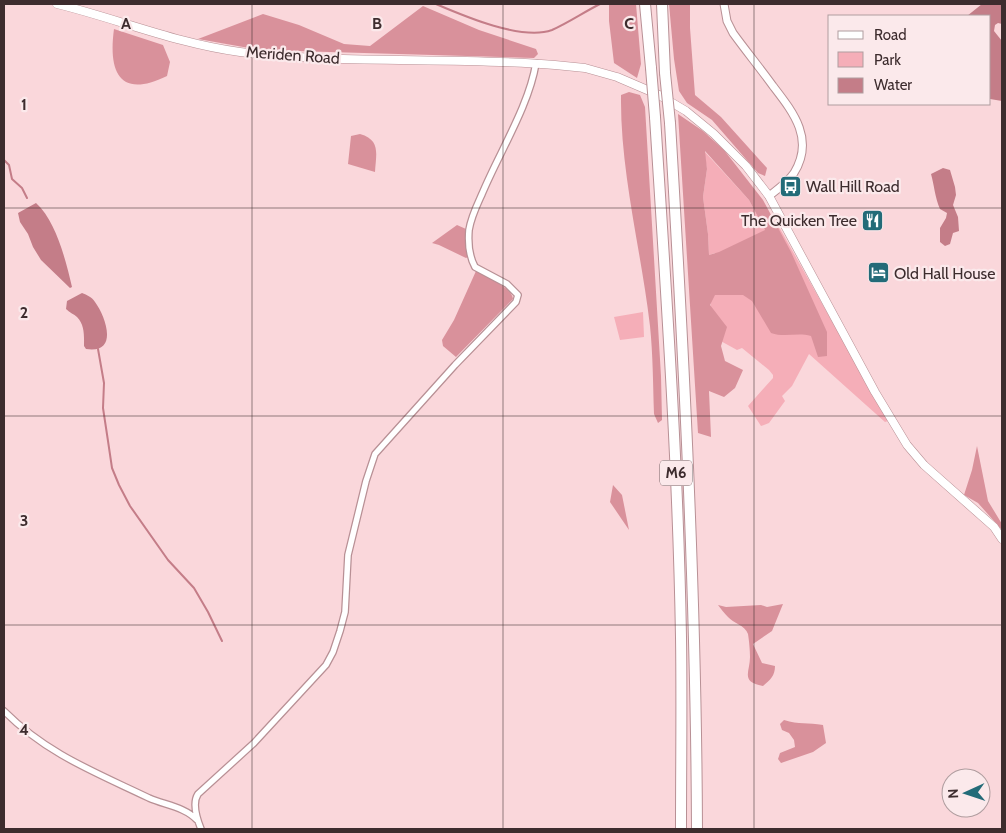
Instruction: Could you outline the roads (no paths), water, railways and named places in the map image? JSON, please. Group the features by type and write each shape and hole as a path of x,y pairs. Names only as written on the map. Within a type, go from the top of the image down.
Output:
{"highway":[{"name":"M6","path":"645,4 655,117 673,407 681,636 681,829"},
{"name":"M6","path":"662,4 686,416 694,636 697,829"}],"main road":[{"name":"Meriden Road","path":"57,4 100,14 192,43 238,52 340,58 536,63 585,68 617,76 659,95 686,111 714,134 746,166 769,196 875,392 907,445 924,465 994,527 1002,539"}],"street":[{"path":"724,4 727,21 733,33 793,112 801,133 803,148 801,159 794,173 769,196"},
{"path":"186,811 196,798 254,743 326,665 334,652 340,632 344,612 348,555 366,481 375,454 444,377 516,302 518,295 513,288 475,267 469,246 469,230 492,169 534,78 536,63"},
{"path":"4,711 20,728 70,762 154,800 186,811 197,820"},
{"path":"196,798 197,820 201,829"}],"water":[{"path":"982,4 1002,4 1002,24 998,23 995,25 994,31 1002,41 1002,101 991,99 991,15 968,15"},
{"path":"943,168 950,170 955,187 956,195 953,205 958,217 959,231 953,233 950,244 945,246 940,242 940,228 947,213 940,209 931,174"},
{"path":"36,203 55,231 67,265 72,287 70,288 41,260 20,222 18,213"},
{"path":"82,293 94,300 106,325 106,340 103,346 96,349 86,349 84,346 84,331 80,320 66,309 67,301"}],"waterway":[{"path":"436,4 493,26 509,30 540,33 552,30 600,4"},
{"path":"4,160 9,165 12,179 22,188 27,198"},
{"path":"98,349 104,383 103,408 112,468 119,485 130,506 168,560 194,588 222,641"}],"place":[{"name":"Wall Hill Road","path":"790,186"},
{"name":"The Quicken Tree","path":"873,220"},
{"name":"Old Hall House","path":"878,273"}]}
